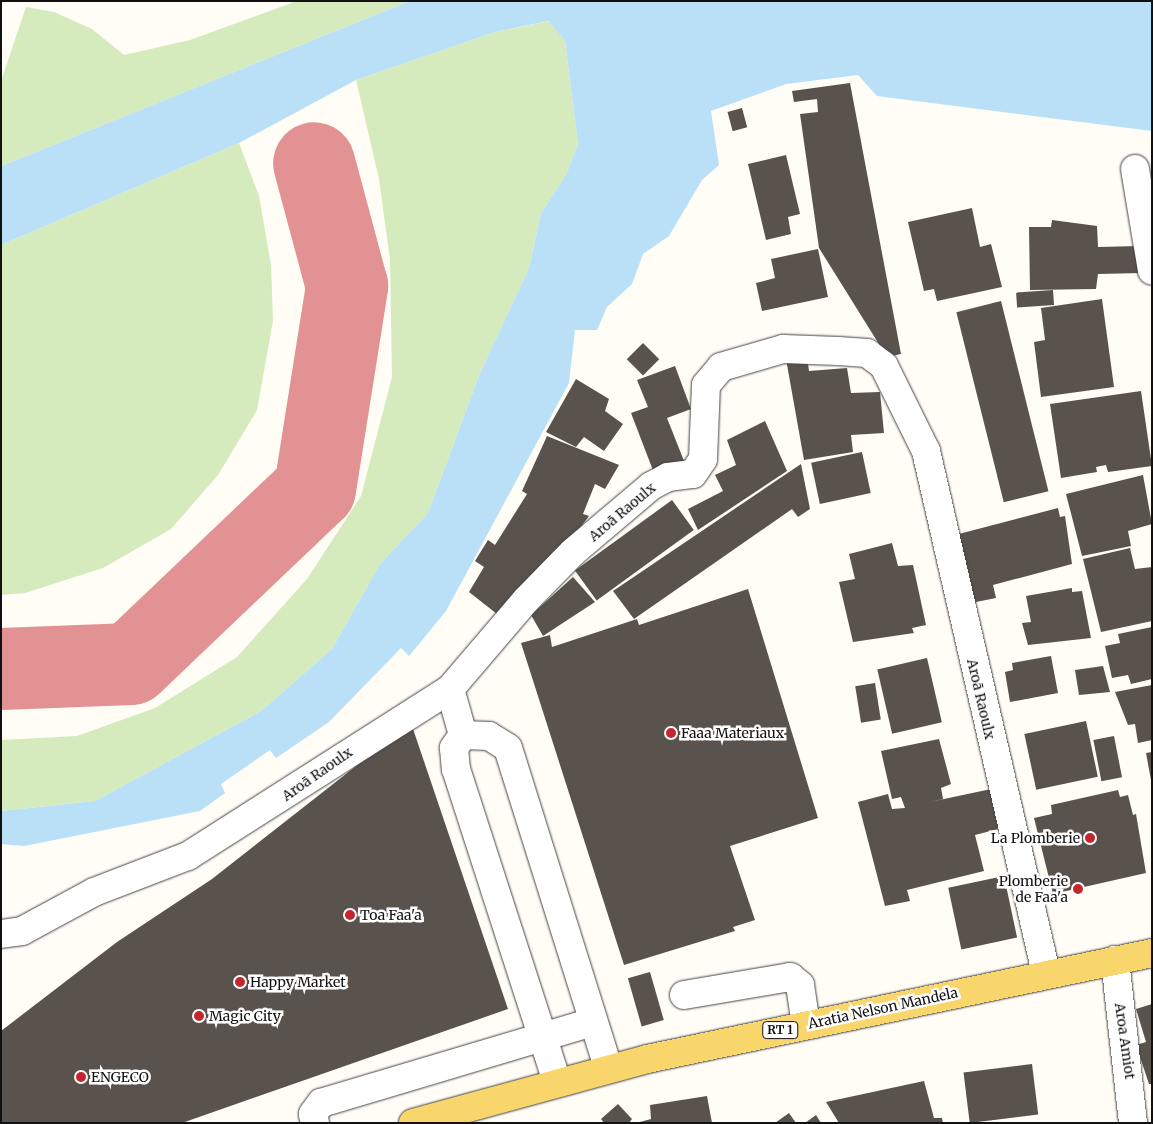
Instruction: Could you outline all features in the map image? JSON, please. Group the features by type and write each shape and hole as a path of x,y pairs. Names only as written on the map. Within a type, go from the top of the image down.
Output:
{"main road":[{"name":"Aratia Nelson Mandela","path":"412,1123 608,1068 1046,973 1152,953"}],"street":[{"path":"1135,169 1152,271"},
{"name":"Aroā Raoulx","path":"1,934 22,931 94,892 188,856 450,689 526,600 573,552 652,486 668,477 693,474 703,459 706,385 721,367 783,349 867,353 884,366 926,451 1046,973"},
{"path":"450,689 463,735"},
{"path":"463,735 489,736 508,748 592,1022 608,1068"},
{"path":"463,735 454,748 456,770 557,1081"},
{"name":"Aroa Amiot","path":"1115,960 1133,1123"},
{"path":"684,995 790,977 800,985 806,1025"},
{"path":"315,1123 313,1114 321,1103 592,1022"}],"green space":[{"path":"297,1 410,1 1,166 1,81 26,7 54,12 92,29 124,55 190,40"},
{"path":"550,21 565,41 578,144 566,175 541,213 529,268 480,373 428,513 380,564 332,649 261,711 95,801 1,811 1,740 77,736 155,708 237,657 307,579 361,496 392,377 390,260 379,179 356,80 495,32"},
{"path":"239,143 259,196 271,265 273,321 257,410 218,475 171,529 103,568 25,593 1,595 1,245"}],"water":[{"path":"410,1 1152,1 1152,131 877,96 858,75 786,84 711,111 719,165 702,180 669,236 643,254 632,284 607,307 597,330 575,330 569,383 446,611 409,656 401,648 329,722 276,758 270,750 221,784 225,793 200,811 24,846 1,844 1,811 95,801 261,711 332,649 380,564 428,513 480,373 529,268 541,213 566,175 578,144 565,41 549,21 495,32 356,80 239,143 1,245 1,166"}],"building":[{"path":"850,83 901,354 887,357 819,248 800,114 818,112 817,99 794,102 792,91"},
{"path":"742,108 747,127 733,131 728,112"},
{"path":"786,155 800,214 788,217 791,234 766,240 748,164"},
{"path":"972,208 980,247 991,244 1002,287 937,301 934,289 924,291 908,222"},
{"path":"1052,220 1097,226 1098,247 1139,246 1142,273 1098,274 1096,289 1030,290 1029,227 1051,227"},
{"path":"818,249 828,297 762,311 756,283 775,278 771,259"},
{"path":"1053,290 1054,305 1017,308 1016,293"},
{"path":"1102,299 1114,387 1041,397 1034,342 1045,340 1041,308"},
{"path":"1001,301 1048,491 1004,502 956,312"},
{"path":"643,343 659,359 643,376 627,359"},
{"path":"807,356 809,371 847,368 851,393 880,392 884,433 851,435 853,452 804,460 786,359"},
{"path":"675,366 691,409 667,418 684,461 654,473 631,413 648,407 637,380"},
{"path":"576,379 609,399 605,411 623,424 604,451 584,437 576,447 546,432"},
{"path":"1141,391 1152,466 1108,472 1106,465 1096,467 1097,472 1061,478 1050,404"},
{"path":"765,421 787,471 698,530 688,509 723,491 715,475 736,465 727,440"},
{"path":"547,436 619,465 605,489 595,484 583,514 589,516 560,555 554,551 497,614 469,592 484,567 475,561 488,540 495,545 527,494 522,491"},
{"path":"862,452 871,493 820,504 811,463"},
{"path":"801,464 810,509 798,517 792,509 634,619 613,591"},
{"path":"1143,475 1152,524 1128,531 1131,546 1082,556 1066,494"},
{"path":"672,500 694,530 597,600 575,571"},
{"path":"1058,508 1060,517 1065,516 1072,564 993,585 996,598 971,603 955,535"},
{"path":"892,543 898,566 913,565 926,625 912,628 914,633 853,642 839,582 855,579 849,554"},
{"path":"1130,548 1135,569 1152,567 1152,621 1101,632 1083,559"},
{"path":"573,577 595,602 543,636 531,615"},
{"path":"1072,588 1072,592 1082,591 1091,638 1028,645 1022,623 1031,622 1026,596"},
{"name":"Faaa Materiaux","path":"748,589 818,818 730,846 755,920 733,927 735,931 624,965 521,643 550,635 552,647 637,619 639,625"},
{"path":"1152,627 1152,679 1131,684 1128,675 1112,678 1105,646 1120,643 1118,634"},
{"path":"1051,656 1058,693 1010,702 1005,672 1013,670 1012,663"},
{"path":"927,658 942,722 892,734 877,669"},
{"path":"1103,666 1110,692 1079,695 1075,670"},
{"path":"875,683 881,720 861,723 855,686"},
{"path":"1152,685 1152,740 1138,743 1135,724 1128,725 1115,692"},
{"path":"1086,721 1098,777 1036,790 1024,734"},
{"path":"411,723 508,1009 182,1123 1,1123 1,1031 117,942 212,879"},
{"path":"1114,736 1122,777 1101,781 1093,740"},
{"path":"939,739 951,784 941,788 943,799 925,803 996,788 1006,827 975,835 984,871 907,890 910,901 885,906 858,802 888,794 892,809 905,808 901,797 892,799 881,751"},
{"path":"1152,752 1152,780 1151,780 1146,753"},
{"name":"La Plomberie","path":"1118,790 1120,797 1128,795 1133,815 1136,814 1146,873 1053,894 1034,818 1052,814 1051,805"},
{"path":"1004,876 1017,938 961,949 948,888"},
{"path":"650,972 664,1020 642,1026 628,978"},
{"path":"1152,1004 1152,1084 1149,1084 1136,1045 1146,1042 1136,1009"},
{"path":"1032,1064 1038,1115 970,1123 964,1072"},
{"path":"924,1081 934,1118 942,1118 943,1123 839,1123 826,1102"},
{"path":"707,1096 712,1123 636,1123 651,1119 650,1105"},
{"path":"618,1104 632,1119 629,1123 604,1123 601,1119"},
{"path":"789,1113 796,1123 775,1123"},
{"path":"816,1115 821,1123 805,1123"}],"taxiway":[{"path":"1,669 131,664 315,489 347,286 314,163"}],"place":[{"name":"Faaa Materiaux","path":"671,733"},
{"name":"La Plomberie","path":"1090,838"},
{"name":"Plomberie de Faa'a","path":"1078,889"},
{"name":"Toa Faa'a","path":"350,915"},
{"name":"Happy Market","path":"240,982"},
{"name":"Magic City","path":"199,1016"},
{"name":"ENGECO","path":"81,1077"}]}
